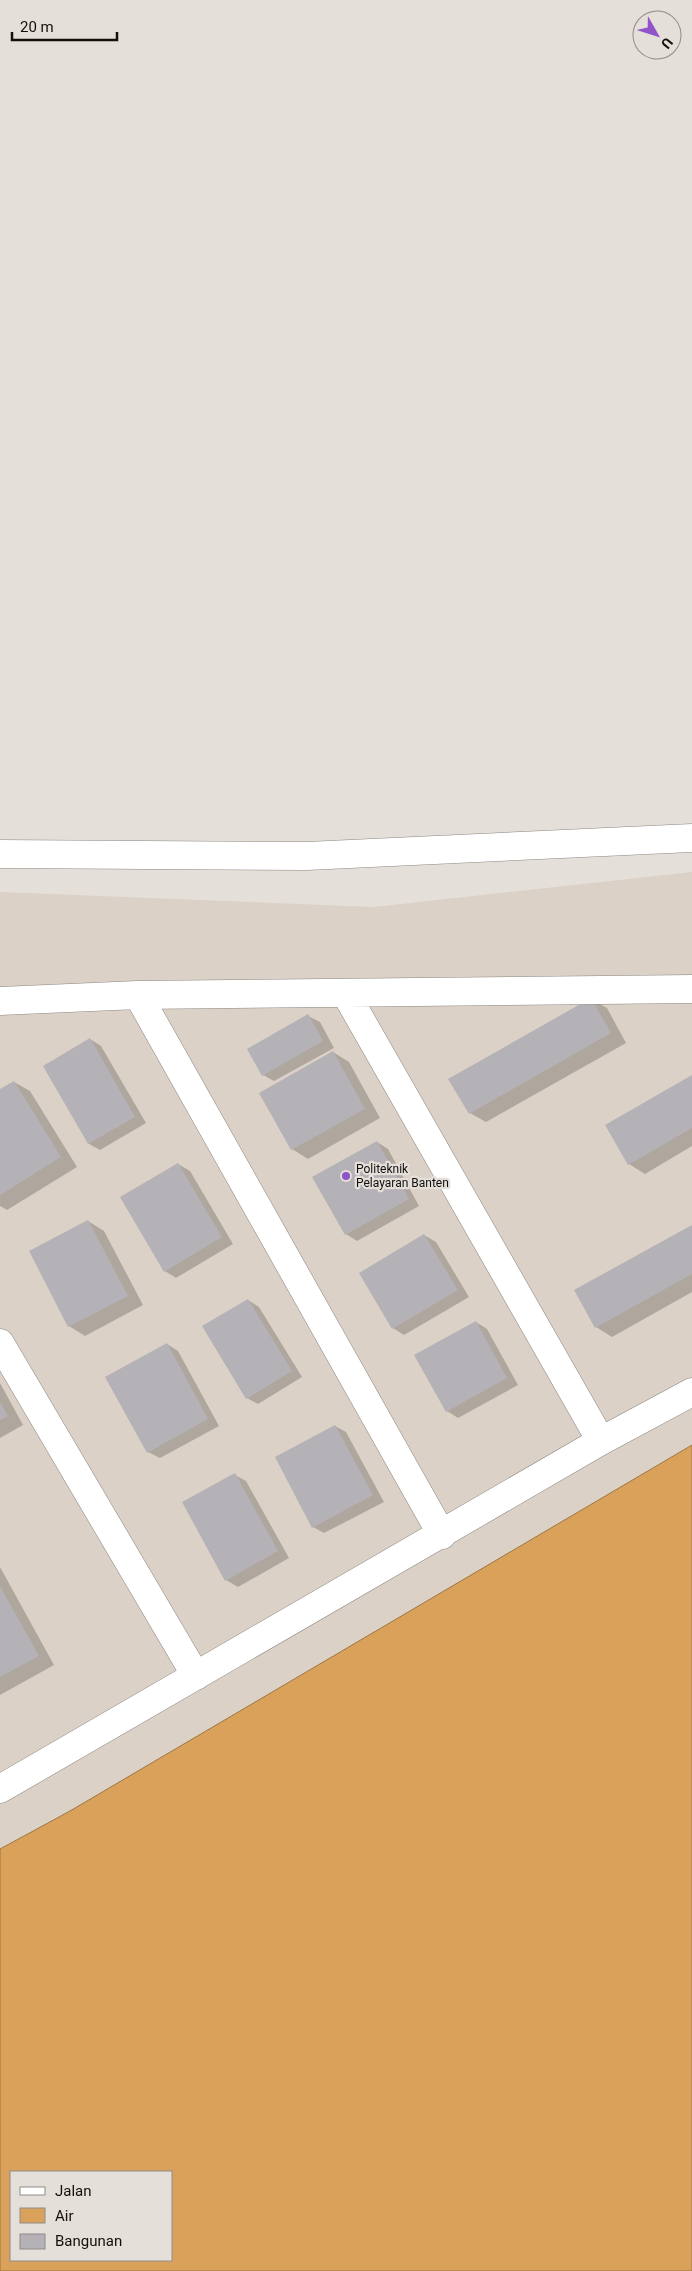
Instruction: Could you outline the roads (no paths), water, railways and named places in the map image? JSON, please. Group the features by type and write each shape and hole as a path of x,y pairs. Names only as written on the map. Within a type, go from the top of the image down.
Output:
{"street":[{"path":"0,854 307,856 692,838"},
{"path":"0,1002 138,996 692,990"},
{"path":"346,994 601,1441"},
{"path":"138,996 442,1535"},
{"path":"0,1343 196,1676"},
{"path":"0,1789 442,1535 601,1441 692,1392"}],"water":[{"path":"692,1445 692,2271 0,2271 0,1849 70,1811"}],"place":[{"name":"Politeknik Pelayaran Banten","path":"346,1176"}]}
